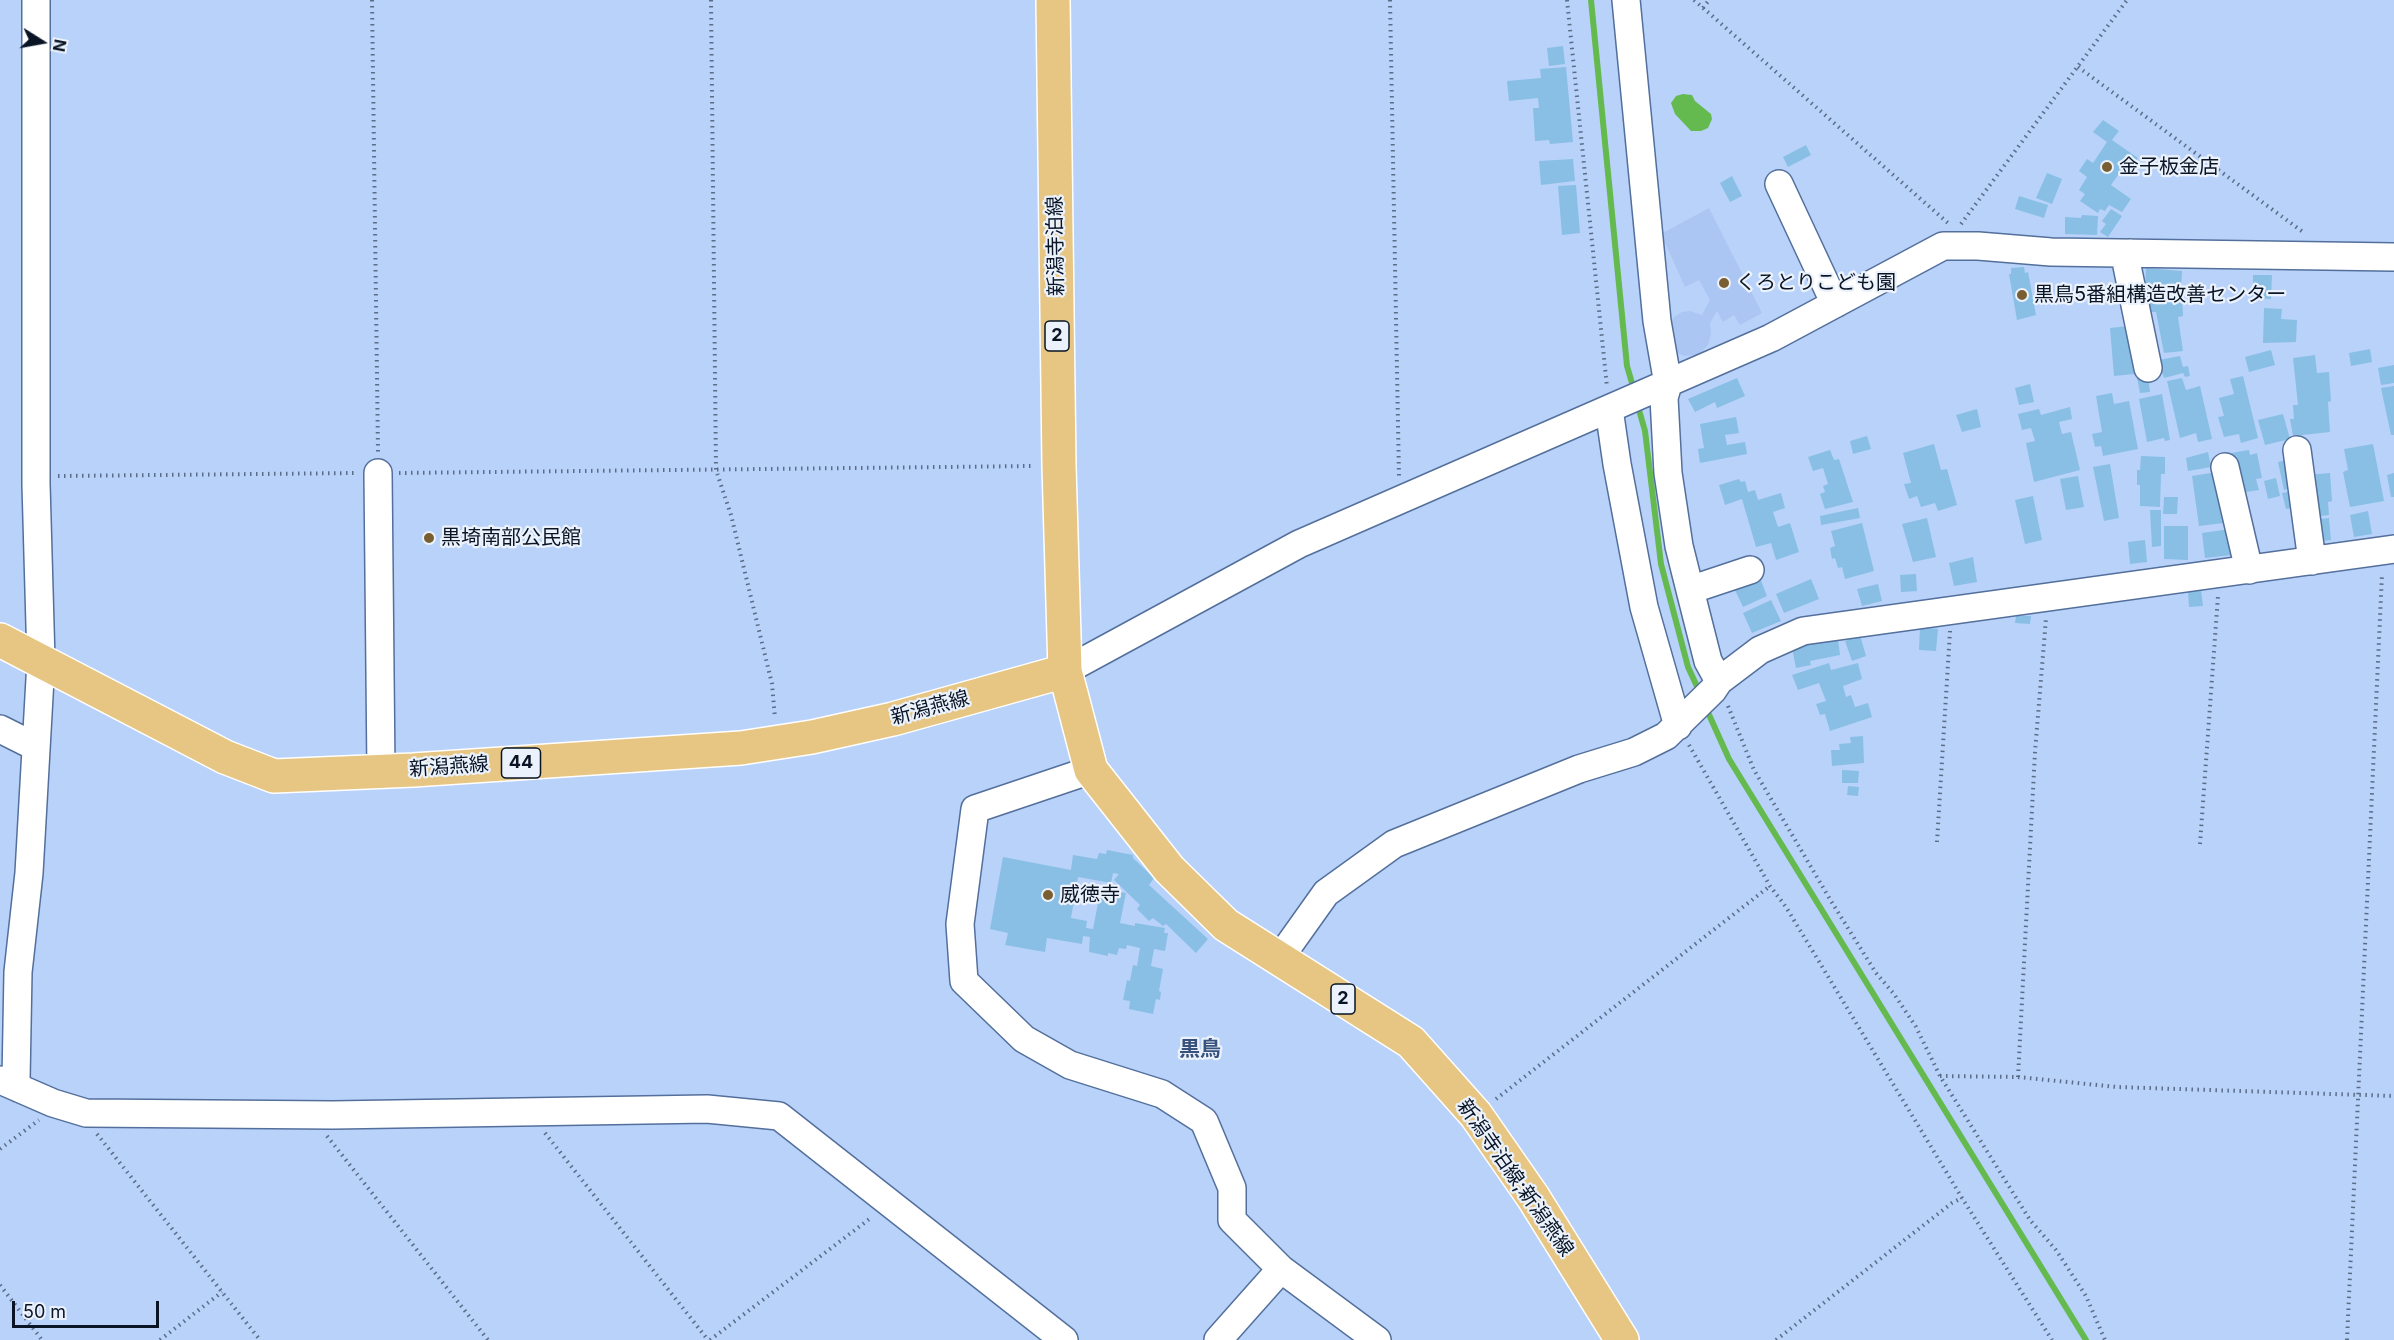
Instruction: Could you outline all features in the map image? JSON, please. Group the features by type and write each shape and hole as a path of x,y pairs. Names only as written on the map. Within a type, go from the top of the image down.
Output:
{"main road":[{"name":"新潟寺泊線","path":"1053,0 1059,466 1065,671"},
{"name":"新潟燕線","path":"0,640 225,757 274,776 381,772 741,748 812,737 893,719 1065,671"},
{"name":"新潟寺泊線;新潟燕線","path":"1065,671 1091,770 1169,869 1226,925 1411,1042 1476,1115 1533,1197 1622,1340"}],"street":[{"path":"9,1084 16,1080 18,972 29,873 41,661 36,484 36,0"},
{"path":"1626,0 1663,387 1668,473 1679,546 1716,686"},
{"path":"1779,184 1835,304"},
{"path":"1065,671 1299,544 1771,338 1943,246 2051,252 2394,257"},
{"path":"2130,253 2127,266 2148,368"},
{"path":"1614,407 1617,464 1644,607 1683,721"},
{"path":"2297,450 2312,561"},
{"path":"2224,467 2249,570"},
{"path":"378,473 381,772"},
{"path":"1279,958 1326,893 1394,844 1579,769 1634,752 1666,736 1716,686 1760,650 1803,631 2389,551"},
{"path":"1690,590 1750,570"},
{"path":"0,729 36,747"},
{"path":"1091,770 975,809 960,924 964,981 1024,1039 1070,1065 1162,1094 1204,1121 1232,1188 1232,1220 1281,1269 1377,1340"},
{"path":"9,1084 53,1103 86,1113 309,1115 707,1109 779,1116 1064,1340"},
{"path":"1218,1340 1281,1269"}],"path":[{"path":"372,0 378,473"},
{"path":"711,0 716,470 731,515 772,684 778,742"},
{"path":"1390,0 1399,502"},
{"path":"1567,0 1614,407"},
{"path":"1694,0 1957,230 2127,0"},
{"path":"1703,8 1709,0"},
{"path":"2078,67 2337,257"},
{"path":"716,470 1059,466"},
{"path":"2347,1340 2358,1094 2389,551"},
{"path":"2200,844 2219,574"},
{"path":"2018,1077 2035,752 2048,596"},
{"path":"1936,842 1951,609"},
{"path":"1716,686 1754,770 1859,946 1916,1027 1940,1076 2030,1220 2056,1250 2086,1296 2105,1340"},
{"path":"1683,721 1770,886 1786,908 1962,1198 2052,1340"},
{"path":"1476,1115 1770,886"},
{"path":"1940,1076 2018,1077 2117,1087 2394,1096"},
{"path":"0,1149 41,1119 53,1103"},
{"path":"528,1112 709,1340 864,1223 888,1201"},
{"path":"86,1113 97,1134 261,1340"},
{"path":"309,1115 488,1340"},
{"path":"1776,1340 1952,1203 1962,1198"},
{"path":"0,1285 42,1340"},
{"path":"160,1340 222,1292"}],"shaded area":[{"path":"1692,95 1695,101 1711,114 1712,119 1708,128 1691,131 1675,114 1671,103 1676,96"},
{"name":"くろとりこども園","path":"1709,208 1762,313 1740,325 1734,315 1723,322 1717,311 1710,323 1711,334 1708,345 1698,355 1684,356 1671,347 1669,325 1674,317 1682,312 1690,311 1702,315 1710,300 1699,280 1685,287 1661,234"}],"building":[{"path":"1563,46 1565,64 1549,66 1547,48"},
{"path":"1566,67 1573,142 1550,144 1549,140 1535,141 1533,108 1539,108 1538,98 1509,101 1507,81 1541,78 1540,69"},
{"name":"金子板金店","path":"2103,120 2119,131 2112,140 2138,158 2126,176 2121,171 2111,185 2131,199 2122,212 2109,205 2105,211 2100,209 2098,213 2080,201 2085,194 2079,190 2087,177 2079,171 2087,159 2093,163 2107,142 2093,132"},
{"path":"1806,145 1811,155 1788,167 1783,157"},
{"path":"1573,159 1575,181 1541,185 1539,161"},
{"path":"2047,173 2062,179 2052,204 2036,198"},
{"path":"1732,176 1742,196 1730,202 1720,183"},
{"path":"1576,185 1580,233 1562,235 1558,186"},
{"path":"2019,196 2048,205 2044,218 2015,209"},
{"path":"2111,209 2122,216 2108,237 2100,232 2106,224 2102,221"},
{"path":"2082,215 2098,216 2097,235 2065,234 2065,217 2081,218"},
{"name":"黒鳥5番組構造改善センター","path":"2024,267 2025,273 2028,272 2036,315 2017,320 2009,274 2011,274 2011,268"},
{"path":"2146,268 2182,271 2181,291 2145,289"},
{"path":"2253,275 2272,275 2271,299 2253,298"},
{"path":"2182,296 2183,316 2178,317 2183,351 2164,353 2156,312 2151,312 2149,301"},
{"path":"2264,308 2282,309 2281,319 2297,320 2296,342 2263,343"},
{"path":"2128,326 2139,362 2133,363 2134,374 2114,376 2110,328"},
{"path":"2370,349 2372,362 2351,366 2349,353"},
{"path":"2271,350 2275,365 2249,372 2245,357"},
{"path":"2315,355 2317,373 2329,372 2330,432 2293,436 2290,419 2294,419 2293,405 2298,405 2293,358"},
{"path":"2180,356 2183,367 2188,366 2190,376 2185,377 2183,373 2164,378 2163,374 2157,375 2154,361"},
{"path":"2394,365 2394,383 2381,385 2378,368"},
{"path":"2148,375 2150,392 2140,393 2137,377"},
{"path":"2243,376 2258,438 2241,443 2239,434 2224,437 2218,417 2224,416 2219,398 2234,394 2230,379"},
{"path":"1737,378 1745,396 1717,408 1715,402 1695,412 1688,399"},
{"path":"2182,378 2186,390 2200,386 2212,439 2198,442 2196,433 2180,438 2167,381"},
{"path":"2030,384 2034,402 2019,405 2015,388"},
{"path":"2394,386 2394,435 2391,435 2381,388"},
{"path":"2112,393 2114,404 2129,401 2138,449 2103,456 2101,446 2095,447 2092,434 2102,432 2096,396"},
{"path":"2162,394 2170,440 2165,441 2164,438 2147,442 2139,399"},
{"path":"2070,407 2072,419 2059,422 2062,434 2071,432 2080,470 2034,482 2026,443 2035,441 2031,428 2022,430 2018,414 2039,409 2041,415"},
{"path":"1977,409 1981,427 1962,432 1956,415"},
{"path":"2283,414 2290,439 2265,445 2258,420"},
{"path":"1736,417 1739,433 1725,435 1727,445 1745,442 1747,454 1700,463 1698,449 1704,448 1700,424"},
{"path":"1867,436 1871,449 1853,454 1850,441"},
{"path":"1934,444 1941,470 1947,469 1957,505 1938,511 1935,503 1921,507 1917,496 1909,499 1904,484 1911,483 1903,453"},
{"path":"2373,444 2384,501 2350,507 2343,472 2348,470 2344,449"},
{"path":"1830,450 1834,460 1839,459 1853,502 1825,509 1820,494 1825,492 1823,486 1828,484 1823,468 1813,471 1808,457"},
{"path":"2249,450 2250,455 2257,453 2262,478 2256,479 2259,490 2239,493 2231,453"},
{"path":"2208,452 2211,467 2188,471 2186,458"},
{"path":"2141,456 2165,457 2165,474 2161,474 2160,507 2140,506 2137,470 2140,470"},
{"path":"2290,459 2295,487 2284,490 2278,462"},
{"path":"2110,464 2119,518 2104,521 2093,467"},
{"path":"2217,472 2224,523 2199,526 2192,476"},
{"path":"2330,473 2332,501 2328,502 2329,515 2313,517 2308,475"},
{"path":"2394,473 2394,497 2391,497 2387,475"},
{"path":"2078,476 2084,507 2066,510 2060,479"},
{"path":"2276,478 2280,496 2268,499 2264,481"},
{"path":"1739,479 1741,482 1745,481 1748,492 1755,490 1758,500 1781,493 1785,508 1773,512 1778,527 1790,523 1799,552 1776,560 1771,543 1756,547 1742,499 1725,505 1719,485"},
{"path":"2294,491 2297,507 2286,509 2282,493"},
{"path":"2033,496 2042,540 2025,544 2015,500"},
{"path":"2164,497 2178,497 2177,514 2163,514"},
{"path":"1858,508 1860,518 1821,525 1820,516"},
{"path":"2150,510 2161,510 2161,546 2152,547"},
{"path":"2368,511 2372,534 2354,537 2350,515"},
{"path":"1927,518 1936,557 1913,562 1902,524"},
{"path":"2329,518 2331,540 2314,542 2313,520"},
{"path":"1862,523 1874,571 1845,579 1842,567 1838,568 1835,558 1832,559 1830,548 1835,546 1831,531"},
{"path":"2164,526 2188,526 2188,560 2164,559"},
{"path":"2230,529 2232,555 2205,558 2202,533"},
{"path":"2145,540 2147,562 2130,564 2128,542"},
{"path":"1973,557 1977,582 1954,586 1949,563"},
{"path":"1916,574 1917,591 1901,592 1900,575"},
{"path":"1760,578 1767,596 1743,607 1734,588"},
{"path":"1811,579 1819,599 1784,613 1776,594"},
{"path":"1878,584 1882,601 1862,606 1857,589"},
{"path":"2201,590 2203,606 2189,607 2188,592"},
{"path":"1771,600 1781,621 1752,633 1743,613"},
{"path":"2016,616 2031,616 2030,624 2015,623"},
{"path":"1920,627 1938,629 1936,651 1919,650"},
{"path":"1860,635 1866,656 1852,661 1845,641"},
{"path":"1838,639 1840,655 1810,661 1811,665 1796,668 1792,648"},
{"path":"1829,663 1831,670 1858,663 1862,679 1843,686 1846,697 1851,695 1855,707 1868,703 1872,717 1830,731 1825,714 1820,715 1816,704 1826,701 1819,683 1798,690 1792,675"},
{"path":"1863,736 1864,763 1832,766 1831,750 1840,750 1839,744 1851,743 1850,737"},
{"path":"1842,770 1859,771 1858,783 1842,783"},
{"path":"1848,786 1859,787 1858,796 1847,795"},
{"path":"1107,850 1133,855 1133,858 1154,878 1149,885 1208,939 1196,953 1166,924 1163,926 1153,918 1149,921 1137,909 1140,905 1114,880 1119,874 1113,873 1111,883 1078,877 1071,918 1087,921 1086,928 1093,929 1101,888 1126,893 1120,923 1165,928 1164,933 1168,933 1165,951 1154,949 1151,966 1163,969 1159,991 1161,992 1160,1000 1156,999 1153,1014 1129,1009 1130,1001 1123,1000 1133,965 1137,966 1140,948 1127,945 1126,949 1119,948 1117,955 1108,953 1108,956 1089,952 1090,937 1083,936 1082,944 1047,938 1045,952 1005,945 1008,933 990,929 1003,857 1071,870 1073,855 1097,859 1099,853 1106,854"}],"waterway":[{"path":"1591,0 1627,366 1634,390"},
{"path":"1637,403 1645,431 1661,564 1688,667 1700,693"},
{"path":"1706,708 1729,759 2086,1340"}],"place":[{"name":"金子板金店","path":"2107,167"},
{"name":"くろとりこども園","path":"1724,283"},
{"name":"黒鳥5番組構造改善センター","path":"2022,295"},
{"name":"黒埼南部公民館","path":"429,538"},
{"name":"威徳寺","path":"1048,895"}],"district":[{"name":"黒鳥","path":"1200,1050"}]}
